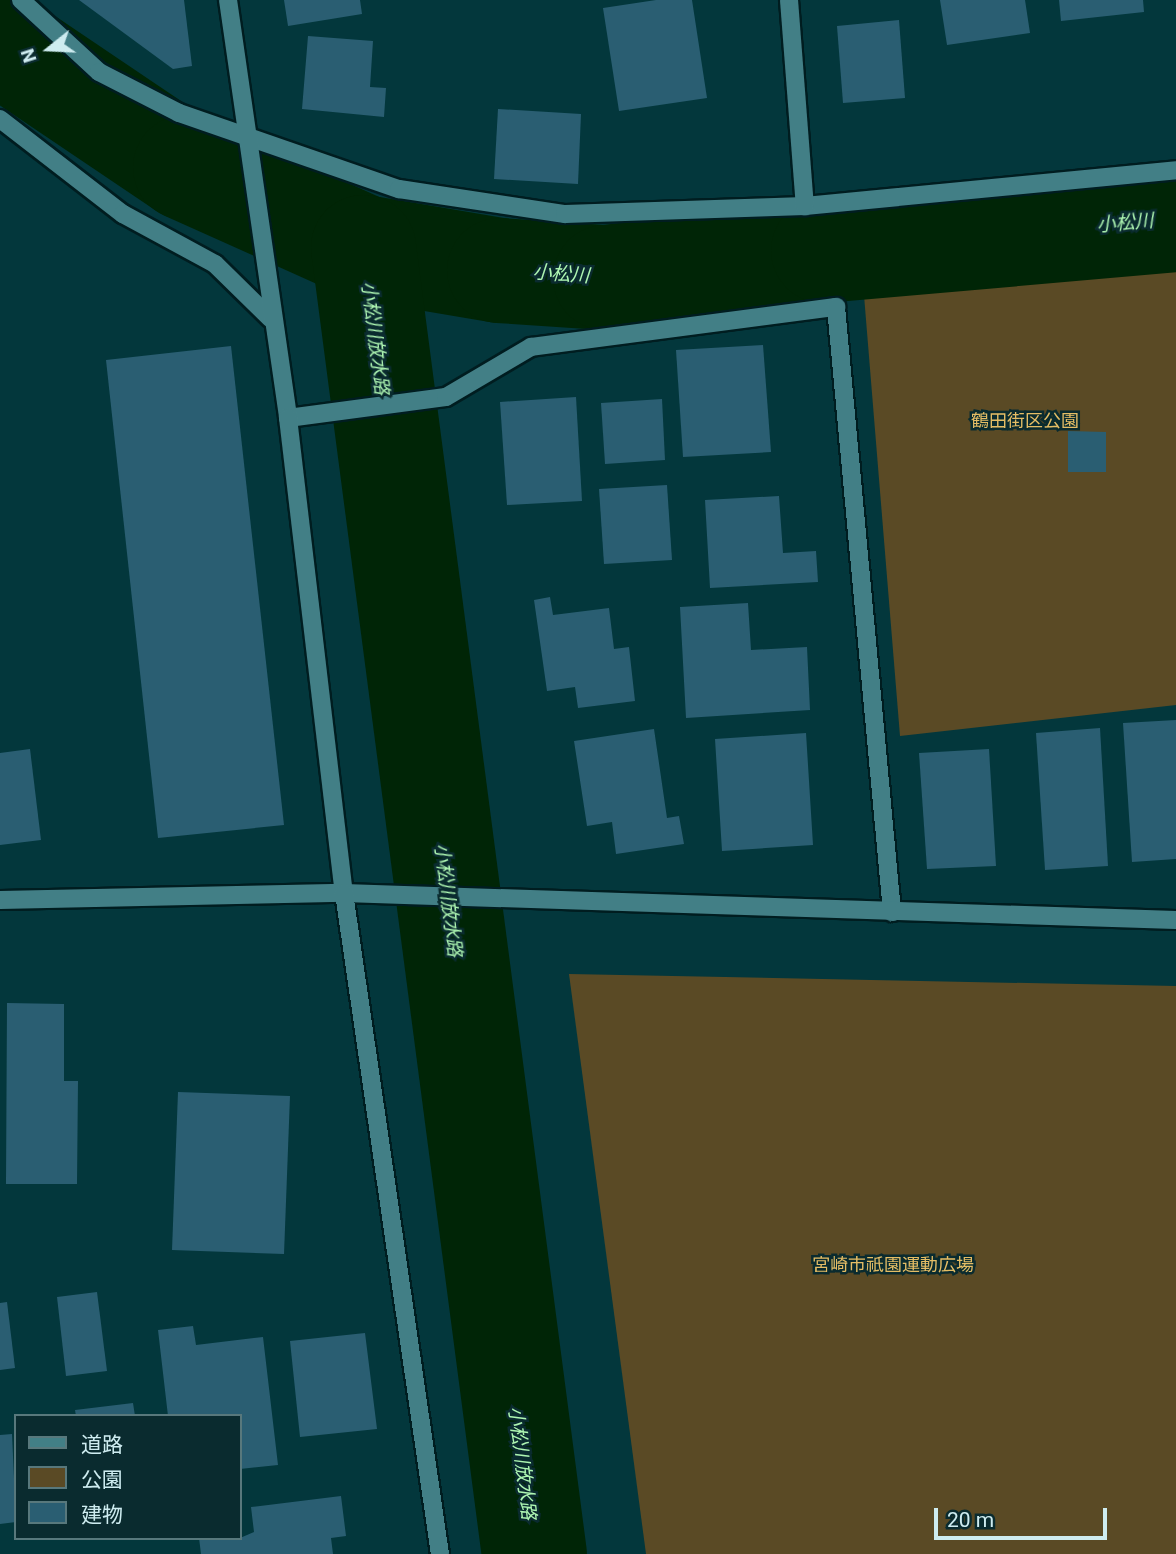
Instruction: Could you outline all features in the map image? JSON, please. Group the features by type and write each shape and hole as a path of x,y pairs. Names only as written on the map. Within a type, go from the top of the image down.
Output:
{"street":[{"path":"21,0 99,72 179,113 247,133 399,189 565,214 805,206 1176,170"},
{"path":"228,0 260,247 288,418 344,893 440,1554"},
{"path":"789,0 805,206"},
{"path":"0,119 123,214 215,264 271,319"},
{"path":"288,418 446,397 531,347 836,307 892,912"},
{"path":"0,900 344,893 1176,920"}],"green space":[{"name":"鶴田街区公園","path":"1176,259 1176,705 900,736 863,283"},
{"name":"宮崎市祇園運動広場","path":"569,974 1176,986 1176,1554 646,1554"}],"building":[{"path":"79,0 184,0 192,66 173,69"},
{"path":"284,0 360,0 362,14 288,26"},
{"path":"656,0 692,0 707,98 619,111 603,8"},
{"path":"940,0 1025,0 1030,33 947,45"},
{"path":"1059,0 1143,0 1144,12 1061,21"},
{"path":"899,20 905,98 843,103 837,26"},
{"path":"308,36 373,41 370,87 386,88 384,117 302,109"},
{"path":"498,109 581,114 578,184 494,179"},
{"path":"763,345 771,452 683,457 676,350"},
{"path":"231,346 284,825 158,838 106,360"},
{"path":"576,397 582,501 507,505 500,402"},
{"path":"662,399 665,460 605,464 601,403"},
{"path":"1068,431 1106,432 1106,472 1068,472"},
{"path":"667,485 672,560 604,564 599,489"},
{"path":"779,496 783,553 816,551 818,582 710,588 705,500"},
{"path":"550,597 553,615 609,608 614,649 629,647 635,701 578,708 575,687 547,691 534,600"},
{"path":"748,603 751,650 807,647 810,710 686,718 680,607"},
{"path":"1176,720 1176,859 1132,862 1123,723"},
{"path":"1100,728 1108,866 1045,870 1036,733"},
{"path":"654,729 667,818 679,816 684,844 616,854 612,822 587,826 574,741"},
{"path":"806,733 813,845 722,851 715,739"},
{"path":"30,749 41,840 0,845 0,753"},
{"path":"989,749 996,866 927,869 919,753"},
{"path":"7,1003 64,1004 64,1081 78,1081 77,1184 6,1184"},
{"path":"178,1092 290,1096 284,1254 172,1250"},
{"path":"97,1292 107,1371 66,1376 57,1297"},
{"path":"7,1302 15,1368 0,1370 0,1303"},
{"path":"193,1326 196,1345 263,1337 278,1465 242,1469 242,1414 168,1414 158,1330"},
{"path":"365,1333 377,1429 300,1437 290,1341"},
{"path":"133,1403 135,1414 76,1414 75,1410"},
{"path":"12,1434 14,1522 0,1524 0,1435"},
{"path":"341,1496 346,1536 331,1538 333,1554 201,1554 199,1540 242,1540 242,1537 254,1532 251,1507"}],"waterway":[{"name":"小松川","path":"0,42 185,167 363,247 499,270 605,277 823,250 1176,219"},
{"name":"小松川放水路","path":"363,247 534,1554"}]}
